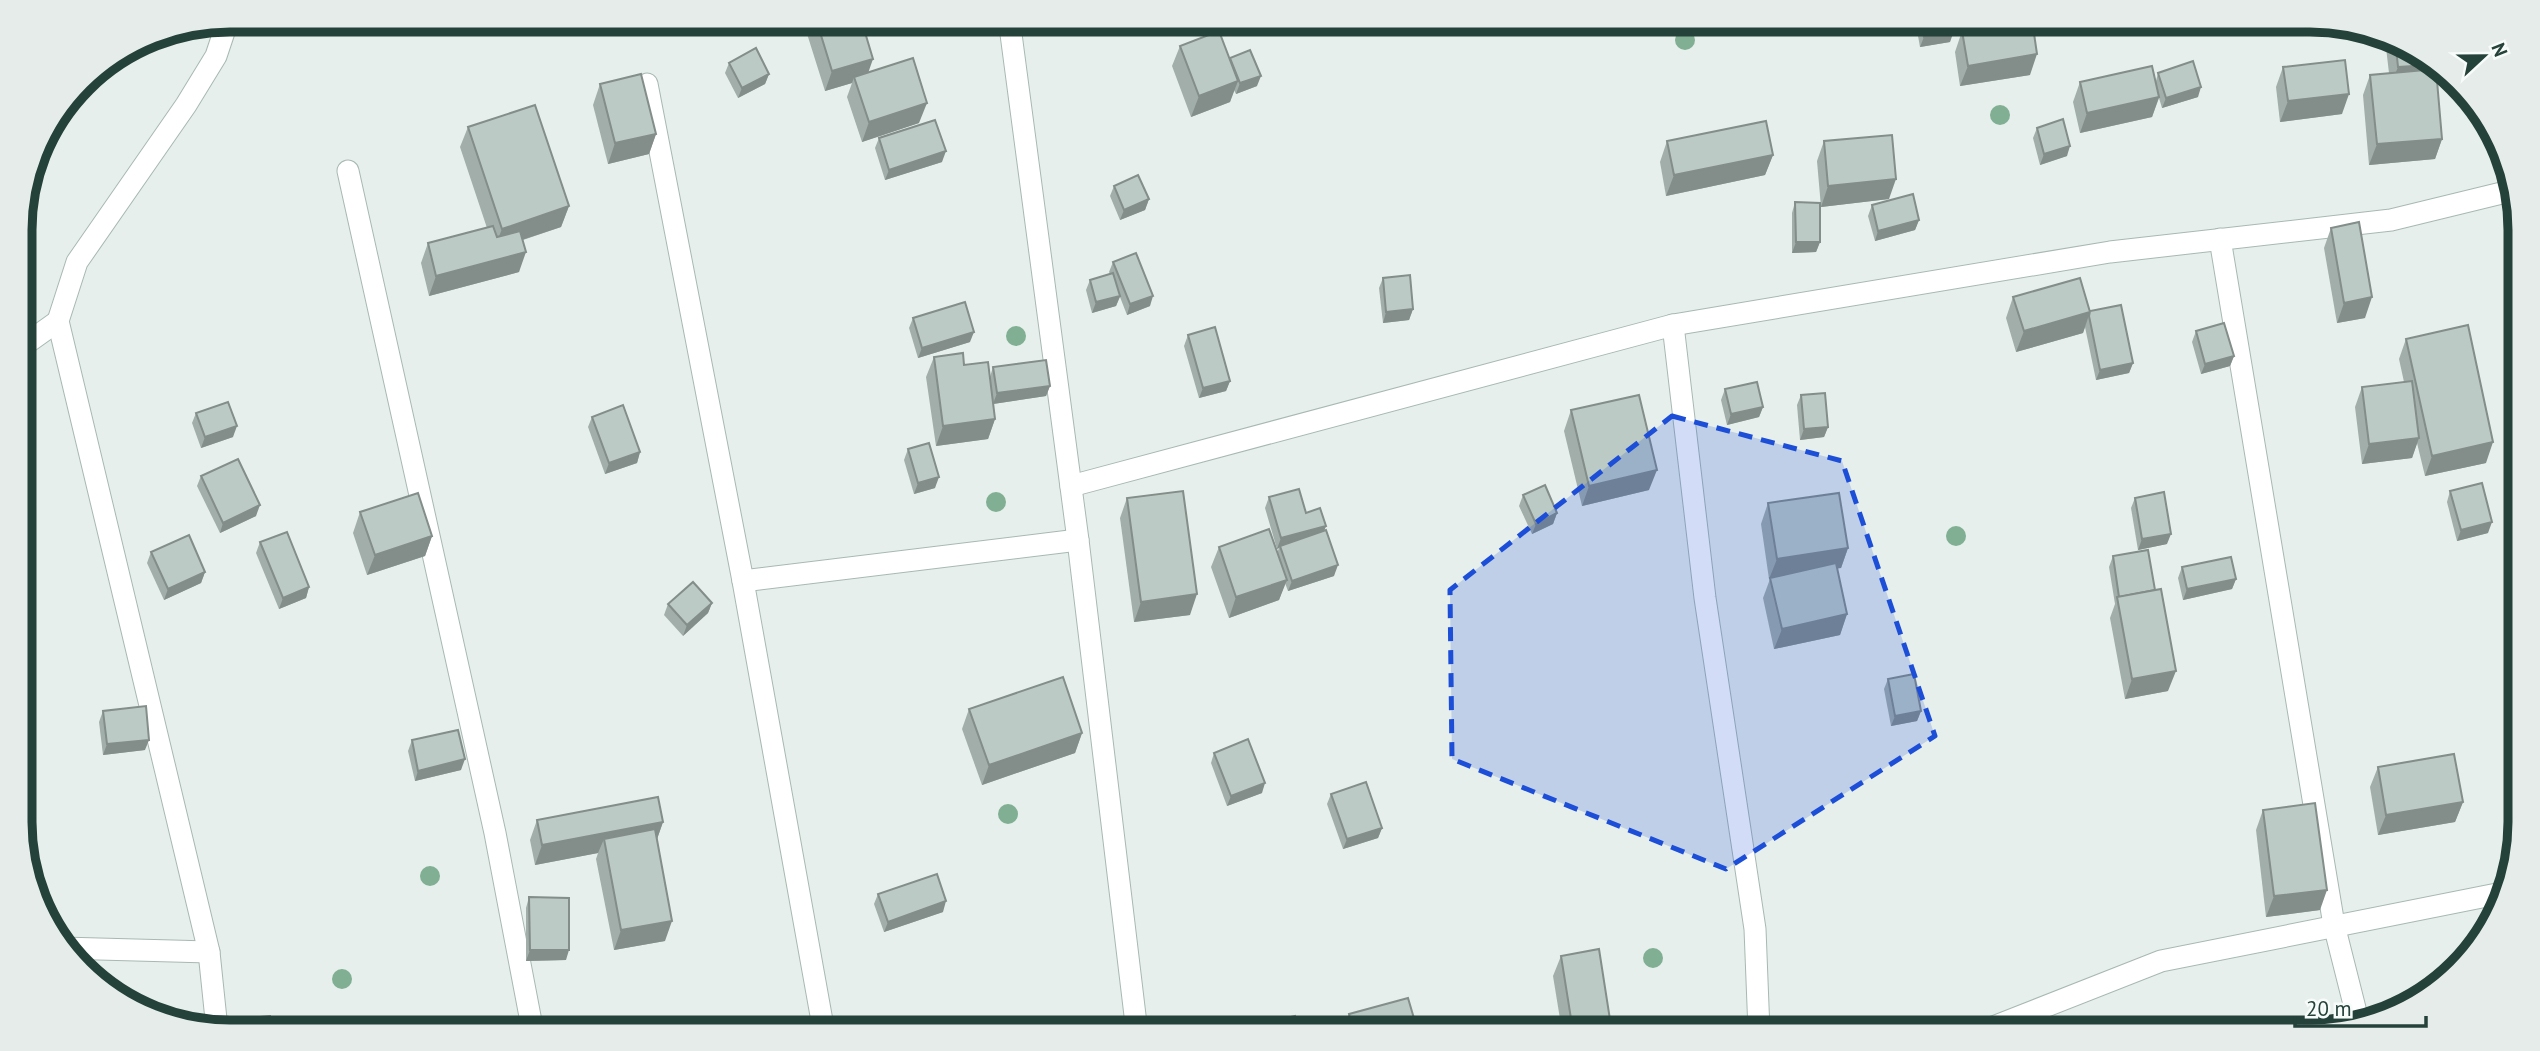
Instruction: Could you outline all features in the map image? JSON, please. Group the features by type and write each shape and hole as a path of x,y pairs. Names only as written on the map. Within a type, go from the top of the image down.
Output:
{"street":[{"path":"216,1019 209,951 58,321 77,262 186,105 216,56 224,32"},
{"path":"1011,32 1078,540 1136,1020"},
{"path":"647,84 743,581 822,1020"},
{"path":"348,171 495,833 531,1020"},
{"path":"1071,486 1674,325 2110,252 2391,220 2505,192"},
{"path":"2220,239 2334,925 2356,1014"},
{"path":"32,339 58,321"},
{"path":"1674,325 1704,598 1755,929 1759,1019"},
{"path":"743,581 1078,540"},
{"path":"2013,1019 2161,961 2494,894"},
{"path":"77,948 209,951"}],"highlighted area":[{"path":"1672,416 1842,461 1935,736 1726,869 1452,759 1450,590"}],"building":[{"path":"1923,31 1953,31 1924,37"},
{"path":"1962,31 2034,31 2037,54 1968,66"},
{"path":"820,32 865,32 873,59 832,71"},
{"path":"1219,32 1238,81 1199,96 1180,46"},
{"path":"756,48 769,74 742,88 729,63"},
{"path":"1250,50 1261,76 1240,83 1230,58"},
{"path":"2396,51 2421,66 2398,67"},
{"path":"913,58 927,103 869,122 854,77"},
{"path":"2345,60 2349,94 2288,101 2283,67"},
{"path":"2193,61 2201,87 2166,98 2158,73"},
{"path":"2152,66 2159,97 2087,113 2080,82"},
{"path":"2428,70 2437,77 2442,139 2377,144 2370,75"},
{"path":"641,74 656,134 615,143 600,84"},
{"path":"535,105 569,206 502,229 468,127"},
{"path":"2063,119 2070,146 2044,154 2037,128"},
{"path":"935,120 946,151 889,170 879,138"},
{"path":"1766,121 1773,155 1674,175 1667,141"},
{"path":"1892,135 1896,179 1828,186 1824,141"},
{"path":"1138,175 1149,199 1124,210 1114,186"},
{"path":"1913,194 1919,220 1878,231 1872,205"},
{"path":"1795,202 1820,203 1820,242 1796,242"},
{"path":"2359,222 2372,297 2344,303 2331,228"},
{"path":"493,226 497,237 520,231 526,252 436,276 428,243"},
{"path":"1136,253 1153,296 1130,304 1113,262"},
{"path":"1113,273 1120,296 1096,302 1090,280"},
{"path":"1410,275 1413,309 1386,312 1383,278"},
{"path":"2080,278 2090,312 2024,331 2013,297"},
{"path":"965,302 974,332 922,348 913,318"},
{"path":"2121,305 2133,363 2100,370 2090,311"},
{"path":"2224,323 2234,356 2205,364 2196,331"},
{"path":"2468,325 2493,442 2432,456 2406,339"},
{"path":"1215,327 1230,381 1203,388 1188,335"},
{"path":"963,353 964,365 988,362 995,419 943,426 934,357"},
{"path":"1046,360 1050,386 997,393 993,367"},
{"path":"2412,381 2419,438 2369,444 2362,387"},
{"path":"1757,382 1763,407 1731,414 1725,389"},
{"path":"1825,393 1828,427 1804,429 1801,395"},
{"path":"1639,395 1657,470 1589,486 1571,410"},
{"path":"228,402 237,426 205,437 196,413"},
{"path":"623,405 640,452 609,463 592,417"},
{"path":"929,443 939,477 918,483 908,449"},
{"path":"238,459 260,505 223,523 201,476"},
{"path":"2482,483 2492,522 2461,530 2450,491"},
{"path":"1545,485 1557,513 1536,524 1523,495"},
{"path":"1299,489 1306,513 1320,508 1326,526 1281,538 1269,497"},
{"path":"1183,491 1197,594 1141,602 1127,498"},
{"path":"2164,492 2171,534 2142,539 2135,498"},
{"path":"418,493 432,536 375,555 360,512"},
{"path":"1839,493 1848,548 1777,559 1768,503"},
{"path":"1269,529 1287,580 1236,597 1219,547"},
{"path":"1326,530 1338,565 1292,581 1280,546"},
{"path":"287,532 309,587 283,598 260,542"},
{"path":"189,535 205,572 168,589 151,552"},
{"path":"2148,550 2155,590 2119,597 2113,556"},
{"path":"2231,557 2236,579 2187,589 2182,567"},
{"path":"1836,563 1847,614 1782,629 1770,578"},
{"path":"693,582 712,603 687,625 668,604"},
{"path":"2161,589 2176,671 2132,679 2117,597"},
{"path":"1914,674 1921,711 1895,716 1888,679"},
{"path":"1063,677 1082,733 989,765 969,709"},
{"path":"146,706 149,740 107,744 103,711"},
{"path":"458,730 465,759 418,771 412,740"},
{"path":"1248,739 1265,783 1231,796 1214,753"},
{"path":"2454,754 2463,802 2386,815 2378,767"},
{"path":"1366,782 1382,828 1347,839 1331,794"},
{"path":"658,797 663,822 542,845 537,820"},
{"path":"2315,803 2327,890 2274,896 2263,810"},
{"path":"655,829 672,921 621,930 604,839"},
{"path":"937,874 946,901 888,922 878,894"},
{"path":"529,897 569,898 569,950 530,950"},
{"path":"1599,949 1610,1019 1571,1019 1561,956"},
{"path":"1408,998 1414,1019 1350,1019 1349,1014"},
{"path":"270,1016 270,1020 239,1020"}]}
